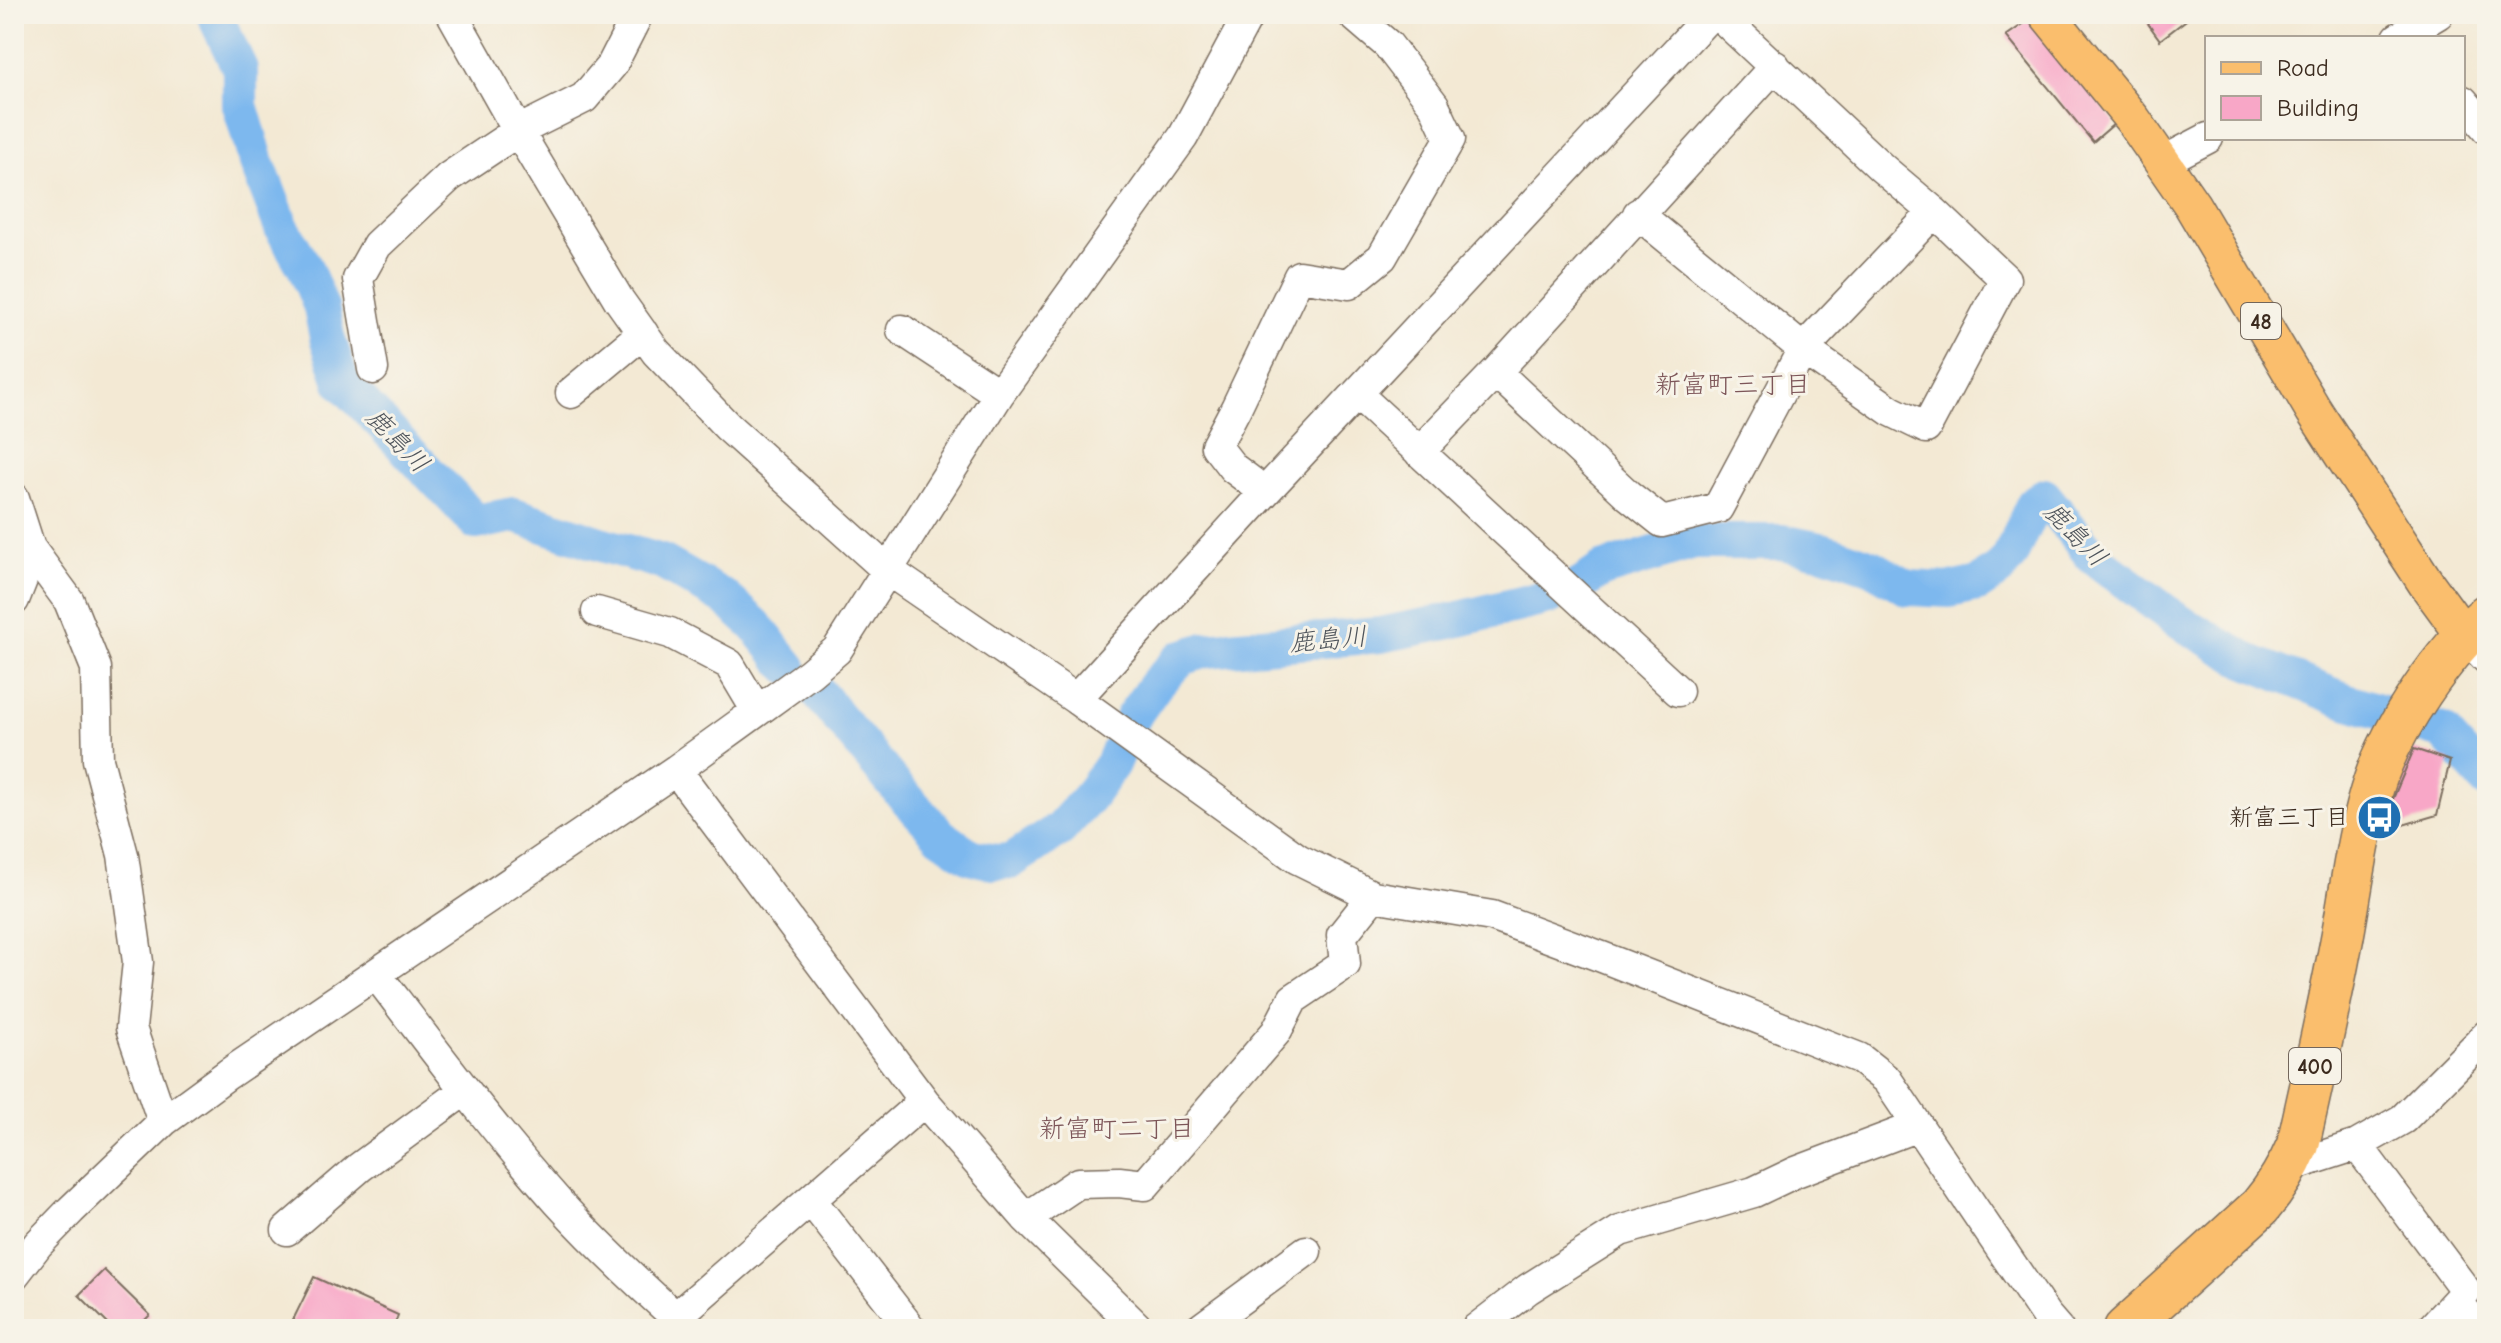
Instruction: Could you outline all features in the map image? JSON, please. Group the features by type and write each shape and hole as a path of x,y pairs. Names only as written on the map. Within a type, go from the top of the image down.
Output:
{"highway":[{"name":"400","path":"2145,1323 2260,1207 2289,1167 2303,1123 2367,806 2376,777 2416,701 2479,636"}],"main road":[{"name":"48","path":"2047,14 2133,120 2216,243 2314,411 2426,583 2479,636"}],"street":[{"path":"452,14 619,300 656,352 728,427 886,569 1076,699 1298,859 1373,896 1492,916 1859,1058 1887,1080 2058,1329"},
{"path":"373,369 358,279 377,245 449,177 518,131 584,98 612,65 638,14"},
{"path":"14,1275 49,1232 163,1122 228,1074 676,770 837,650 999,394 1183,137 1249,14"},
{"path":"1265,492 1233,468 1216,446 1299,276 1349,284 1382,257 1450,139 1434,105 1388,45 1352,14"},
{"path":"1076,699 1711,14"},
{"path":"1638,214 1803,349 1891,411 1926,428 2005,279 1718,14"},
{"path":"2400,31 2438,14"},
{"path":"1419,452 1775,66"},
{"path":"2465,103 2487,129"},
{"path":"2162,162 2205,140"},
{"path":"1496,372 1628,495 1662,522 1718,508 1803,349 1934,212"},
{"path":"902,330 999,394"},
{"path":"571,393 643,333"},
{"path":"1358,395 1678,691"},
{"path":"14,498 33,552 69,601 96,668 98,760 123,855 138,962 131,1028 163,1122"},
{"path":"14,600 33,552"},
{"path":"597,612 670,633 729,664 757,711"},
{"path":"676,770 924,1101 1026,1218 1139,1329"},
{"path":"1026,1218 1078,1183 1145,1185 1276,1032 1293,999 1345,964 1342,935 1373,896"},
{"path":"376,974 465,1090 559,1202 682,1323 811,1200 924,1101"},
{"path":"2289,1167 2357,1145 2403,1119 2487,1035"},
{"path":"287,1230 360,1167 465,1090"},
{"path":"1476,1329 1528,1289 1620,1231 1754,1192 1796,1172 1918,1126"},
{"path":"2357,1145 2466,1291 2431,1329"},
{"path":"811,1200 911,1329"},
{"path":"1200,1329 1306,1251"},
{"path":"2457,1301 2479,1329"}],"building":[{"path":"2141,14 2194,14 2160,40"},
{"path":"2032,18 2115,123 2093,142 2006,36"},
{"path":"2414,749 2450,761 2437,815 2379,832"},
{"path":"104,1270 150,1315 136,1329 113,1329 79,1295"},
{"path":"314,1277 398,1315 393,1329 295,1329 290,1326"}],"waterway":[{"name":"鹿島川","path":"214,14 240,69 240,105 257,163 282,228 305,268 321,307 342,382 476,522 514,515 662,562 725,598 755,625 789,667"},
{"name":"鹿島川","path":"1573,590 1602,570 1694,542 1781,542 1825,551 1872,567 1908,588 1950,590 1978,584 1999,570 2010,556 2034,503 2044,496 2093,557 2175,619 2245,660 2347,701 2442,731 2487,781"},
{"name":"鹿島川","path":"1132,718 1156,684 1181,658 1206,650 1380,635 1549,597"},
{"name":"鹿島川","path":"814,688 941,836 970,856 993,862 1011,861 1060,829 1088,798 1117,752"}],"place":[{"name":"新富三丁目","path":"2380,817"}],"district":[{"name":"新富町三丁目","path":"1733,384"},
{"name":"新富町二丁目","path":"1117,1128"}]}
